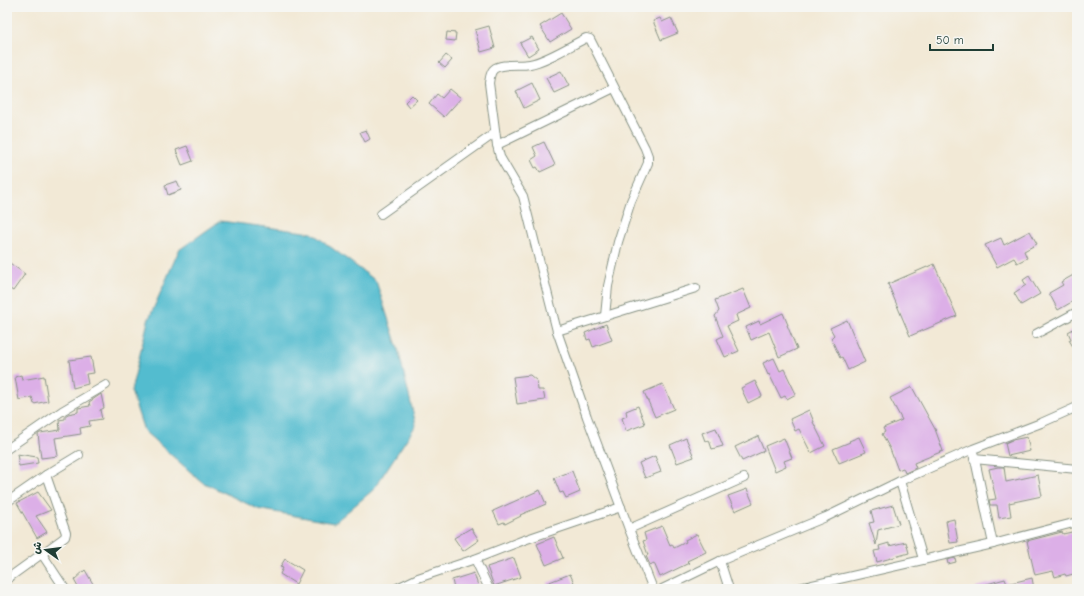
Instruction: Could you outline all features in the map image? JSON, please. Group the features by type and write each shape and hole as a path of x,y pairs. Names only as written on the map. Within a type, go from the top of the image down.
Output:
{"street":[{"path":"605,316 608,286 618,242 631,201 648,163 648,156 590,39 586,38 541,62 522,66 500,66 493,69 490,75 489,83 495,133 500,157 523,196 557,331 587,417 653,589"},
{"path":"497,145 614,88"},
{"path":"381,214 495,133"},
{"path":"557,331 696,288"},
{"path":"1036,334 1077,312"},
{"path":"7,449 62,411 106,385"},
{"path":"662,589 720,561 826,516 900,481 973,449 1077,407"},
{"path":"973,449 974,460 993,544"},
{"path":"7,502 46,475 79,455"},
{"path":"974,460 1077,469"},
{"path":"7,579 65,537 66,532 46,475"},
{"path":"629,529 744,478"},
{"path":"900,481 923,559"},
{"path":"395,589 418,578 621,507"},
{"path":"795,589 993,544 1077,522"},
{"path":"42,554 65,589"},
{"path":"475,559 489,589"},
{"path":"720,561 729,589"}],"water":[{"path":"220,221 312,233 376,281 398,349 416,425 373,490 334,523 258,509 202,482 144,431 131,391 148,321 179,250"}],"building":[{"path":"561,13 571,29 550,42 540,26"},
{"path":"660,18 662,22 671,18 678,33 661,40 653,21"},
{"path":"489,26 495,48 481,52 475,30"},
{"path":"447,32 456,33 455,41 446,40"},
{"path":"532,37 539,49 528,56 520,43"},
{"path":"446,55 452,60 445,68 439,63"},
{"path":"561,71 569,86 554,93 546,78"},
{"path":"532,83 540,100 524,108 516,91"},
{"path":"450,89 461,98 444,117 429,104 437,94 442,98"},
{"path":"412,95 417,100 409,107 405,102"},
{"path":"366,130 370,139 365,142 360,132"},
{"path":"544,142 555,165 540,172 537,167 535,168 531,160 537,156 533,147"},
{"path":"187,146 193,161 182,165 176,150"},
{"path":"177,181 181,190 168,195 165,185"},
{"path":"1030,231 1037,244 1024,251 1027,258 1017,263 1014,258 997,267 985,245 1001,238 1004,245"},
{"path":"7,261 25,274 13,291 7,287"},
{"path":"934,264 957,316 910,336 888,284"},
{"path":"1077,273 1077,299 1058,310 1049,293 1063,285 1061,282"},
{"path":"1029,276 1040,294 1021,305 1014,293 1026,285 1023,280"},
{"path":"743,289 751,308 736,315 738,321 727,326 739,351 725,357 717,339 723,336 715,316 719,311 715,300"},
{"path":"783,313 797,349 779,357 769,332 751,340 746,327 759,321 760,324"},
{"path":"847,320 865,362 848,370 842,357 840,358 831,338 834,335 830,328"},
{"path":"606,324 612,340 593,347 590,339 587,340 585,333"},
{"path":"1077,327 1077,353 1069,340 1071,339 1068,332"},
{"path":"91,357 94,373 86,374 88,384 73,388 69,360"},
{"path":"774,358 780,371 784,369 796,394 787,399 785,396 781,398 763,363"},
{"path":"21,375 22,380 44,376 48,401 34,404 32,397 19,400 15,377"},
{"path":"530,375 537,381 538,390 543,390 545,400 517,404 513,377"},
{"path":"755,381 762,396 748,403 741,388"},
{"path":"663,384 674,409 655,417 644,392"},
{"path":"912,387 935,429 943,451 914,463 916,468 905,473 903,468 898,470 890,449 882,434 885,432 883,428 902,420 890,398"},
{"path":"101,394 104,408 100,410 102,419 89,421 90,426 80,428 81,434 55,438 58,456 41,458 38,434 60,430 59,420 65,419 65,416 68,414 78,412 78,408 90,406 89,402"},
{"path":"638,406 645,424 626,431 622,418 627,416 626,411"},
{"path":"809,410 813,422 825,446 811,453 799,429 795,431 790,419"},
{"path":"716,428 723,446 712,449 709,440 705,441 702,433"},
{"path":"758,436 764,451 742,461 735,447"},
{"path":"859,437 866,452 839,463 833,449"},
{"path":"1027,437 1030,451 1008,456 1005,443"},
{"path":"686,438 694,457 677,463 670,445"},
{"path":"784,438 792,458 784,461 786,466 775,471 765,446"},
{"path":"17,454 37,457 38,463 19,466"},
{"path":"655,456 661,472 645,478 639,463"},
{"path":"1004,467 1006,482 1038,475 1042,496 1009,503 1011,516 999,518 997,505 990,505 989,500 996,499 989,469"},
{"path":"572,471 580,492 566,498 563,492 560,493 554,478"},
{"path":"747,489 753,503 735,511 728,496"},
{"path":"540,490 546,504 520,515 521,516 505,524 504,522 499,524 493,511"},
{"path":"38,492 51,510 36,516 47,532 37,538 17,503"},
{"path":"893,505 899,524 878,530 876,545 869,523 874,522 871,511"},
{"path":"954,519 958,542 950,543 946,521"},
{"path":"662,526 670,545 672,544 674,548 697,534 706,552 687,561 689,563 660,577 654,563 650,565 646,556 648,555 643,541 646,540 644,533"},
{"path":"471,528 479,540 463,551 454,538"},
{"path":"1076,531 1077,573 1055,577 1053,571 1035,575 1027,541 1062,532 1063,534"},
{"path":"554,537 563,558 546,565 537,544"},
{"path":"906,542 909,553 877,562 874,551 880,550 879,546 889,543 889,546"},
{"path":"514,558 521,577 494,586 487,567"},
{"path":"955,558 956,562 948,564 947,560"},
{"path":"285,559 303,570 296,584 280,574 283,568 280,567"},
{"path":"85,570 96,589 79,589 74,580"},
{"path":"474,573 479,589 454,589 452,580"},
{"path":"570,574 577,589 549,589 547,583"},
{"path":"1032,578 1034,589 976,589 976,587 1005,579 1007,584"}]}
